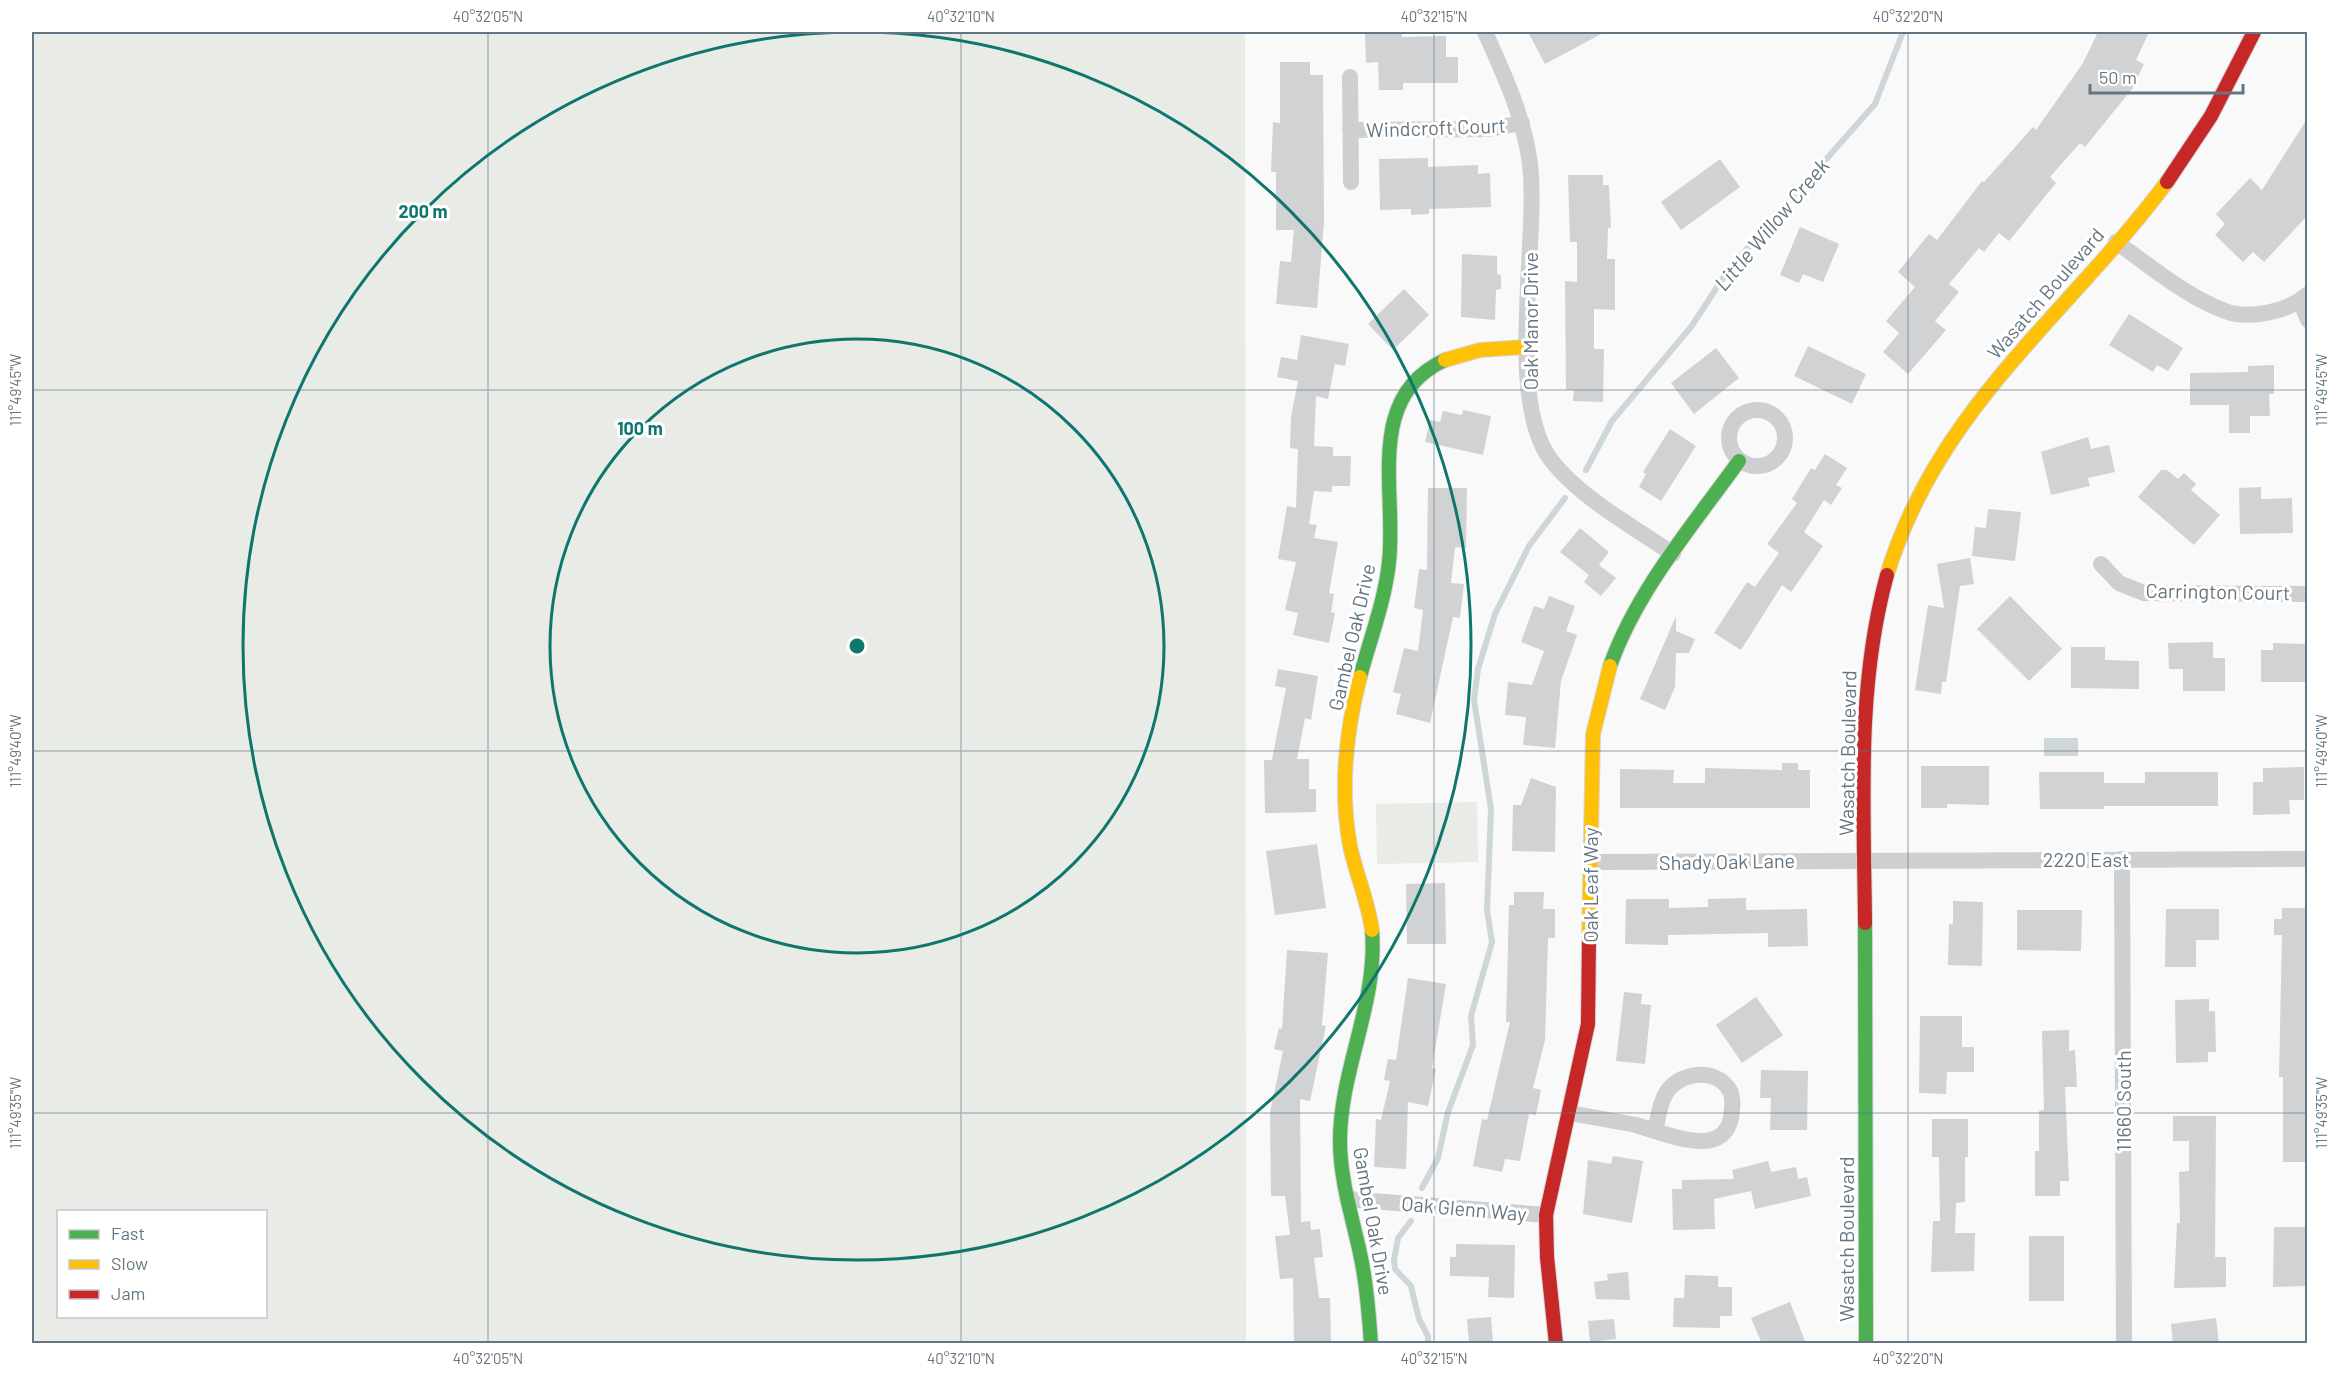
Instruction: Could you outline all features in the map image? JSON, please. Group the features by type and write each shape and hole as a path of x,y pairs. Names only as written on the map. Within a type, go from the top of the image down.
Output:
{"street":[{"name":"Oak Manor Drive","path":"1485,32 1522,123 1530,165 1527,347 1531,407 1537,435 1550,459 1568,479 1673,554"},
{"name":"Wasatch Boulevard","path":"1866,1344 1867,673 1875,620 1905,523 1958,426 2187,156 2212,115 2254,32"},
{"name":"Windcroft Court","path":"1350,77 1351,182"},
{"name":"Windcroft Court","path":"1350,130 1489,129 1522,123"},
{"path":"2116,242 2205,302 2227,312 2252,315 2277,310 2304,298 2307,320"},
{"name":"Gambel Oak Drive","path":"1371,1344 1362,1261 1347,1199 1341,1151 1342,1115 1370,982 1372,929 1347,830 1347,770 1358,684 1387,573 1390,546 1390,444 1395,415 1401,399 1410,384 1435,364 1462,353 1493,348 1527,347"},
{"name":"Oak Leaf Way","path":"1556,1344 1547,1257 1546,1215 1588,1024 1593,734 1602,689 1629,624 1673,554 1739,461"},
{"name":"Carrington Court","path":"2101,564 2120,583 2144,593 2307,594"},
{"name":"11660 South","path":"2122,859 2124,1344"},
{"name":"2220 East","path":"1865,860 2307,859"},
{"name":"Shady Oak Lane","path":"1590,862 1865,860"},
{"path":"1570,1113 1636,1125 1682,1140 1703,1142 1719,1136 1730,1123 1733,1107 1731,1092 1721,1081 1707,1075 1691,1075 1676,1081 1666,1094 1655,1131"},
{"name":"Oak Glenn Way","path":"1347,1199 1546,1215"}],"shaded area":[{"path":"32,32 1245,32 1246,1343 32,1343"},
{"path":"2044,738 2078,738 2078,756 2044,756"},
{"path":"1477,802 1478,862 1377,864 1376,804"}],"building":[{"path":"1402,32 1402,37 1446,36 1446,57 1458,57 1458,83 1403,83 1403,90 1379,90 1378,62 1366,63 1365,33"},
{"path":"1528,32 1605,32 1545,64"},
{"path":"2098,32 2149,32 2136,60 2144,64 2132,89 2085,147 2080,143 2050,177 2056,183 2009,241 1999,233 1984,252 1979,248 1949,284 1959,292 1935,321 1946,330 1908,374 1883,352 1899,333 1886,321 1915,287 1898,272 1929,234 1937,240 1982,181 1984,182 2033,127 2036,130 2083,63"},
{"path":"1280,62 1310,62 1310,75 1323,75 1324,223 1317,308 1276,304 1280,261 1291,262 1294,230 1276,230 1276,172 1271,172 1273,122 1280,123"},
{"path":"2307,119 2307,216 2264,262 2253,252 2243,262 2215,235 2225,224 2216,214 2250,178 2262,190"},
{"path":"1428,158 1428,167 1478,165 1478,174 1490,173 1491,207 1429,209 1429,214 1411,215 1411,209 1380,210 1379,159"},
{"path":"1720,159 1740,187 1681,230 1661,202"},
{"path":"1568,175 1603,175 1603,185 1609,185 1611,228 1608,228 1607,259 1615,259 1615,310 1594,309 1594,349 1604,349 1603,402 1573,401 1574,390 1566,390 1565,281 1577,282 1577,242 1570,242"},
{"path":"1800,227 1839,244 1823,282 1803,274 1799,283 1780,275"},
{"path":"1462,254 1497,256 1497,274 1501,275 1501,289 1496,290 1495,320 1461,317"},
{"path":"1404,289 1429,315 1393,350 1368,324"},
{"path":"2129,314 2183,348 2168,371 2157,365 2153,372 2109,345"},
{"path":"1301,335 1349,344 1345,366 1335,364 1328,399 1316,396 1314,446 1333,447 1333,456 1351,456 1350,486 1332,486 1332,492 1314,491 1309,524 1317,525 1314,538 1338,542 1329,593 1334,594 1331,612 1335,613 1329,643 1293,635 1298,613 1285,610 1296,562 1278,559 1287,506 1296,508 1298,449 1290,448 1291,417 1298,381 1277,377 1281,357 1297,360"},
{"path":"1808,346 1866,374 1852,404 1794,376"},
{"path":"1716,348 1739,378 1694,414 1671,383"},
{"path":"2274,365 2274,394 2269,394 2270,416 2250,416 2250,433 2229,433 2229,405 2190,405 2190,373 2248,372 2248,366"},
{"path":"1463,410 1491,416 1483,455 1425,442 1430,420 1440,422 1443,411 1462,415"},
{"path":"1670,429 1696,446 1661,501 1639,487 1646,474 1643,472"},
{"path":"2088,437 2091,449 2109,445 2115,472 2088,478 2090,486 2051,495 2041,452"},
{"path":"1825,454 1847,468 1836,485 1842,488 1831,505 1824,500 1804,532 1823,546 1791,592 1782,585 1741,650 1714,633 1747,582 1755,587 1779,553 1767,544 1797,503 1792,499 1811,468 1815,470"},
{"path":"2161,470 2167,470 2178,479 2184,473 2196,484 2191,490 2220,515 2194,545 2138,497"},
{"path":"2261,487 2261,499 2292,498 2293,533 2240,534 2239,488"},
{"path":"1428,488 1467,488 1466,548 1455,547 1451,583 1464,584 1460,618 1453,617 1430,723 1396,714 1401,694 1393,692 1404,648 1418,651 1423,610 1414,608 1419,569 1427,570"},
{"path":"1988,509 2021,512 2015,561 1972,556 1975,527 1986,528"},
{"path":"1580,528 1609,552 1599,565 1616,578 1601,596 1584,582 1589,575 1560,552"},
{"path":"1970,558 1974,584 1960,586 1946,682 1942,682 1941,694 1915,690 1928,605 1944,608 1937,564"},
{"path":"1549,596 1575,606 1566,631 1577,635 1561,681 1555,748 1523,745 1526,717 1505,715 1508,682 1532,685 1544,651 1521,642 1534,606 1544,609"},
{"path":"2010,596 2062,649 2029,681 1977,629"},
{"path":"1676,616 1676,631 1695,639 1689,653 1676,653 1675,687 1665,710 1640,699"},
{"path":"2213,642 2213,658 2225,658 2225,691 2183,691 2183,669 2169,669 2168,643"},
{"path":"2273,643 2307,644 2307,682 2261,682 2261,650 2273,650"},
{"path":"2071,647 2105,647 2105,660 2139,661 2139,689 2071,688"},
{"path":"1278,669 1318,676 1311,720 1305,718 1297,759 1309,759 1309,789 1316,789 1316,812 1265,813 1264,760 1272,760 1286,688 1275,686"},
{"path":"1782,763 1798,763 1798,770 1810,770 1810,808 1620,808 1620,769 1674,770 1673,783 1705,783 1705,768 1782,770"},
{"path":"1921,766 1989,766 1989,805 1947,804 1947,808 1921,808"},
{"path":"2304,767 2304,800 2289,800 2290,814 2253,815 2253,782 2263,782 2263,768"},
{"path":"2039,772 2104,772 2104,783 2145,783 2145,772 2218,772 2218,806 2104,806 2104,809 2040,809"},
{"path":"1531,778 1556,787 1555,852 1512,851 1513,805 1521,805"},
{"path":"1317,844 1326,908 1275,915 1266,851"},
{"path":"1445,883 1446,944 1407,944 1406,884"},
{"path":"1514,892 1544,892 1543,909 1555,909 1555,938 1548,938 1545,1040 1533,1088 1541,1090 1536,1115 1529,1114 1520,1161 1505,1159 1502,1172 1473,1166 1482,1119 1487,1120 1510,1022 1506,1022 1509,905 1514,905"},
{"path":"1746,898 1746,910 1807,909 1808,946 1768,947 1768,933 1668,935 1668,945 1625,944 1626,899 1669,899 1669,908 1708,907 1708,899"},
{"path":"1953,901 1983,902 1982,966 1948,965 1949,924 1953,924"},
{"path":"2282,908 2307,908 2307,1162 2283,1162 2283,1077 2279,1077 2282,935 2274,935 2274,919 2282,919"},
{"path":"2166,909 2219,909 2219,940 2196,940 2196,967 2165,967"},
{"path":"2017,910 2082,910 2081,951 2017,950"},
{"path":"1287,950 1328,953 1322,1025 1326,1026 1310,1101 1300,1099 1301,1222 1310,1221 1311,1230 1320,1229 1323,1257 1314,1258 1319,1298 1330,1298 1331,1344 1294,1344 1293,1278 1280,1279 1275,1236 1290,1235 1285,1196 1271,1196 1270,1112 1283,1051 1274,1049 1279,1028 1282,1029"},
{"path":"1408,978 1446,984 1432,1068 1436,1069 1428,1106 1408,1102 1406,1169 1374,1167 1376,1119 1381,1120 1390,1081 1384,1080 1388,1059 1396,1060"},
{"path":"1624,992 1642,994 1641,1004 1651,1005 1645,1064 1616,1061"},
{"path":"1756,997 1783,1035 1742,1063 1716,1025"},
{"path":"2209,999 2209,1011 2215,1011 2216,1052 2208,1052 2208,1062 2176,1063 2175,1000"},
{"path":"1920,1016 1962,1016 1962,1047 1974,1047 1974,1072 1947,1072 1946,1094 1919,1093"},
{"path":"2069,1030 2069,1051 2075,1050 2077,1087 2065,1087 2069,1181 2060,1181 2060,1196 2035,1196 2035,1151 2039,1151 2039,1111 2044,1110 2042,1031"},
{"path":"1761,1070 1808,1071 1807,1130 1770,1130 1771,1098 1760,1098"},
{"path":"2173,1116 2216,1116 2215,1257 2226,1257 2226,1287 2174,1288 2177,1223 2180,1223 2179,1172 2189,1171 2189,1141 2173,1141"},
{"path":"1932,1119 1968,1119 1965,1202 1956,1203 1955,1233 1975,1233 1974,1271 1931,1272 1933,1221 1940,1221 1939,1157 1932,1157"},
{"path":"1613,1156 1643,1161 1632,1223 1583,1214 1588,1160 1611,1164"},
{"path":"1768,1161 1771,1172 1796,1167 1798,1179 1807,1177 1811,1196 1755,1209 1751,1191 1714,1199 1715,1229 1673,1230 1672,1189 1682,1189 1682,1180 1734,1179 1732,1170"},
{"path":"2274,1227 2307,1227 2307,1286 2273,1287"},
{"path":"2029,1236 2064,1236 2064,1301 2029,1301"},
{"path":"1456,1244 1515,1245 1514,1298 1488,1297 1489,1277 1450,1276 1450,1257 1456,1257"},
{"path":"1628,1272 1630,1300 1596,1299 1594,1282 1608,1280 1607,1274"},
{"path":"1685,1275 1718,1276 1718,1287 1732,1287 1732,1316 1720,1316 1720,1328 1673,1327 1674,1298 1684,1298"},
{"path":"1790,1302 1806,1344 1762,1344 1751,1318"},
{"path":"1491,1317 1493,1344 1469,1344 1467,1319"},
{"path":"2216,1318 2219,1344 2173,1344 2171,1324"},
{"path":"1614,1319 1616,1339 1590,1342 1588,1321"}],"waterway":[{"name":"Little Willow Creek","path":"1586,470 1612,421 1691,327 1729,269 1875,104 1903,32"},
{"name":"Little Willow Creek","path":"1422,1188 1438,1158 1448,1112 1473,1045 1471,1016 1492,942 1487,910 1491,809 1474,700 1478,669 1495,614 1529,546 1565,498"},
{"name":"Little Willow Creek","path":"1411,1221 1398,1238 1394,1260 1395,1269 1411,1286 1419,1319 1428,1336 1428,1344"}],"traffic: fast":[{"path":"1360,677 1381,606 1389,562 1390,448 1394,421 1403,397 1420,376 1445,360"},
{"path":"1610,666 1635,611 1667,559 1739,461"},
{"path":"1865,923 1866,1344"},
{"path":"1371,1344 1365,1279 1345,1185 1340,1141 1346,1088 1370,984 1372,930"}],"traffic: slow":[{"path":"1887,575 1910,515 1938,462 1972,412 2167,182"},
{"path":"1445,360 1480,350 1527,347"},
{"path":"1589,938 1593,734 1610,666"},
{"path":"1360,677 1348,740 1345,804 1350,846 1372,930"}],"traffic: jam":[{"path":"2167,182 2211,116 2254,32"},
{"path":"1865,923 1863,791 1866,704 1870,661 1887,575"},
{"path":"1556,1344 1547,1257 1546,1215 1588,1024 1589,938"}]}
